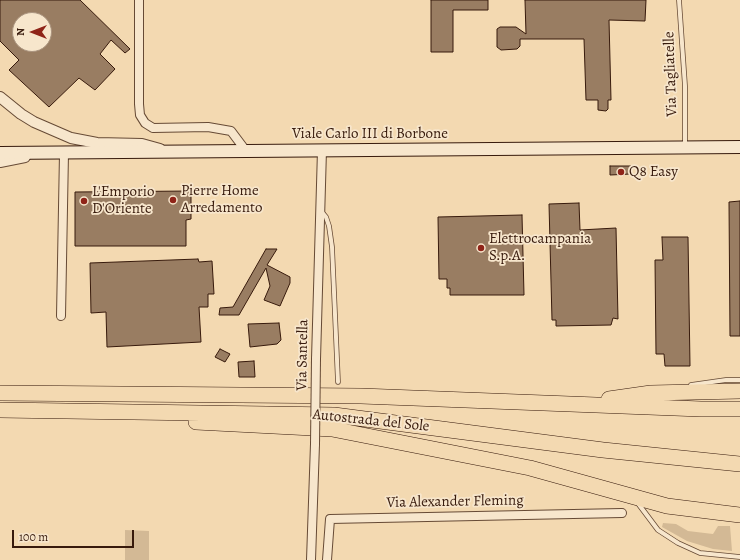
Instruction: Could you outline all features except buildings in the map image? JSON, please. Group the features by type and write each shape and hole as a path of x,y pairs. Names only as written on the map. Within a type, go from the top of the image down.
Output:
{"highway":[{"path":"575,403 651,393 740,391"},
{"name":"Autostrada del Sole","path":"0,393 361,396 701,409 740,409"},
{"name":"Autostrada del Sole","path":"0,410 334,415 603,450 740,464"},
{"path":"134,412 210,423 332,429 530,468 667,506 740,515"}],"main road":[{"name":"Viale Carlo III di Borbone","path":"0,153 740,147"}],"street":[{"path":"139,0 139,104 140,115 145,124 153,128 208,127 231,131 246,151"},
{"path":"0,97 21,114 34,122 71,138 97,143 142,144 170,152"},
{"name":"Via Santella","path":"311,560 322,150"},
{"path":"0,162 60,153 61,316"},
{"name":"Via Alexander Fleming","path":"327,560 330,519 622,513"}],"lane":[{"name":"Via Tagliatelle","path":"679,0 684,86 685,148"},
{"path":"320,210 326,217 329,226 332,247 338,382"},
{"path":"651,393 706,383 740,380"},
{"path":"634,497 658,530 678,543 700,553 740,557"}],"shaded area":[{"path":"663,523 676,524 688,531 713,534 718,526 730,526 732,551 713,549 687,541 662,527"},
{"path":"125,530 149,531 149,560 125,560"}],"place":[{"name":"Q8 Easy","path":"621,172"},
{"name":"Pierre Home Arredamento","path":"173,200"},
{"name":"L'Emporio D'Oriente","path":"84,201"},
{"name":"Elettrocampania S.p.A.","path":"481,248"}]}
